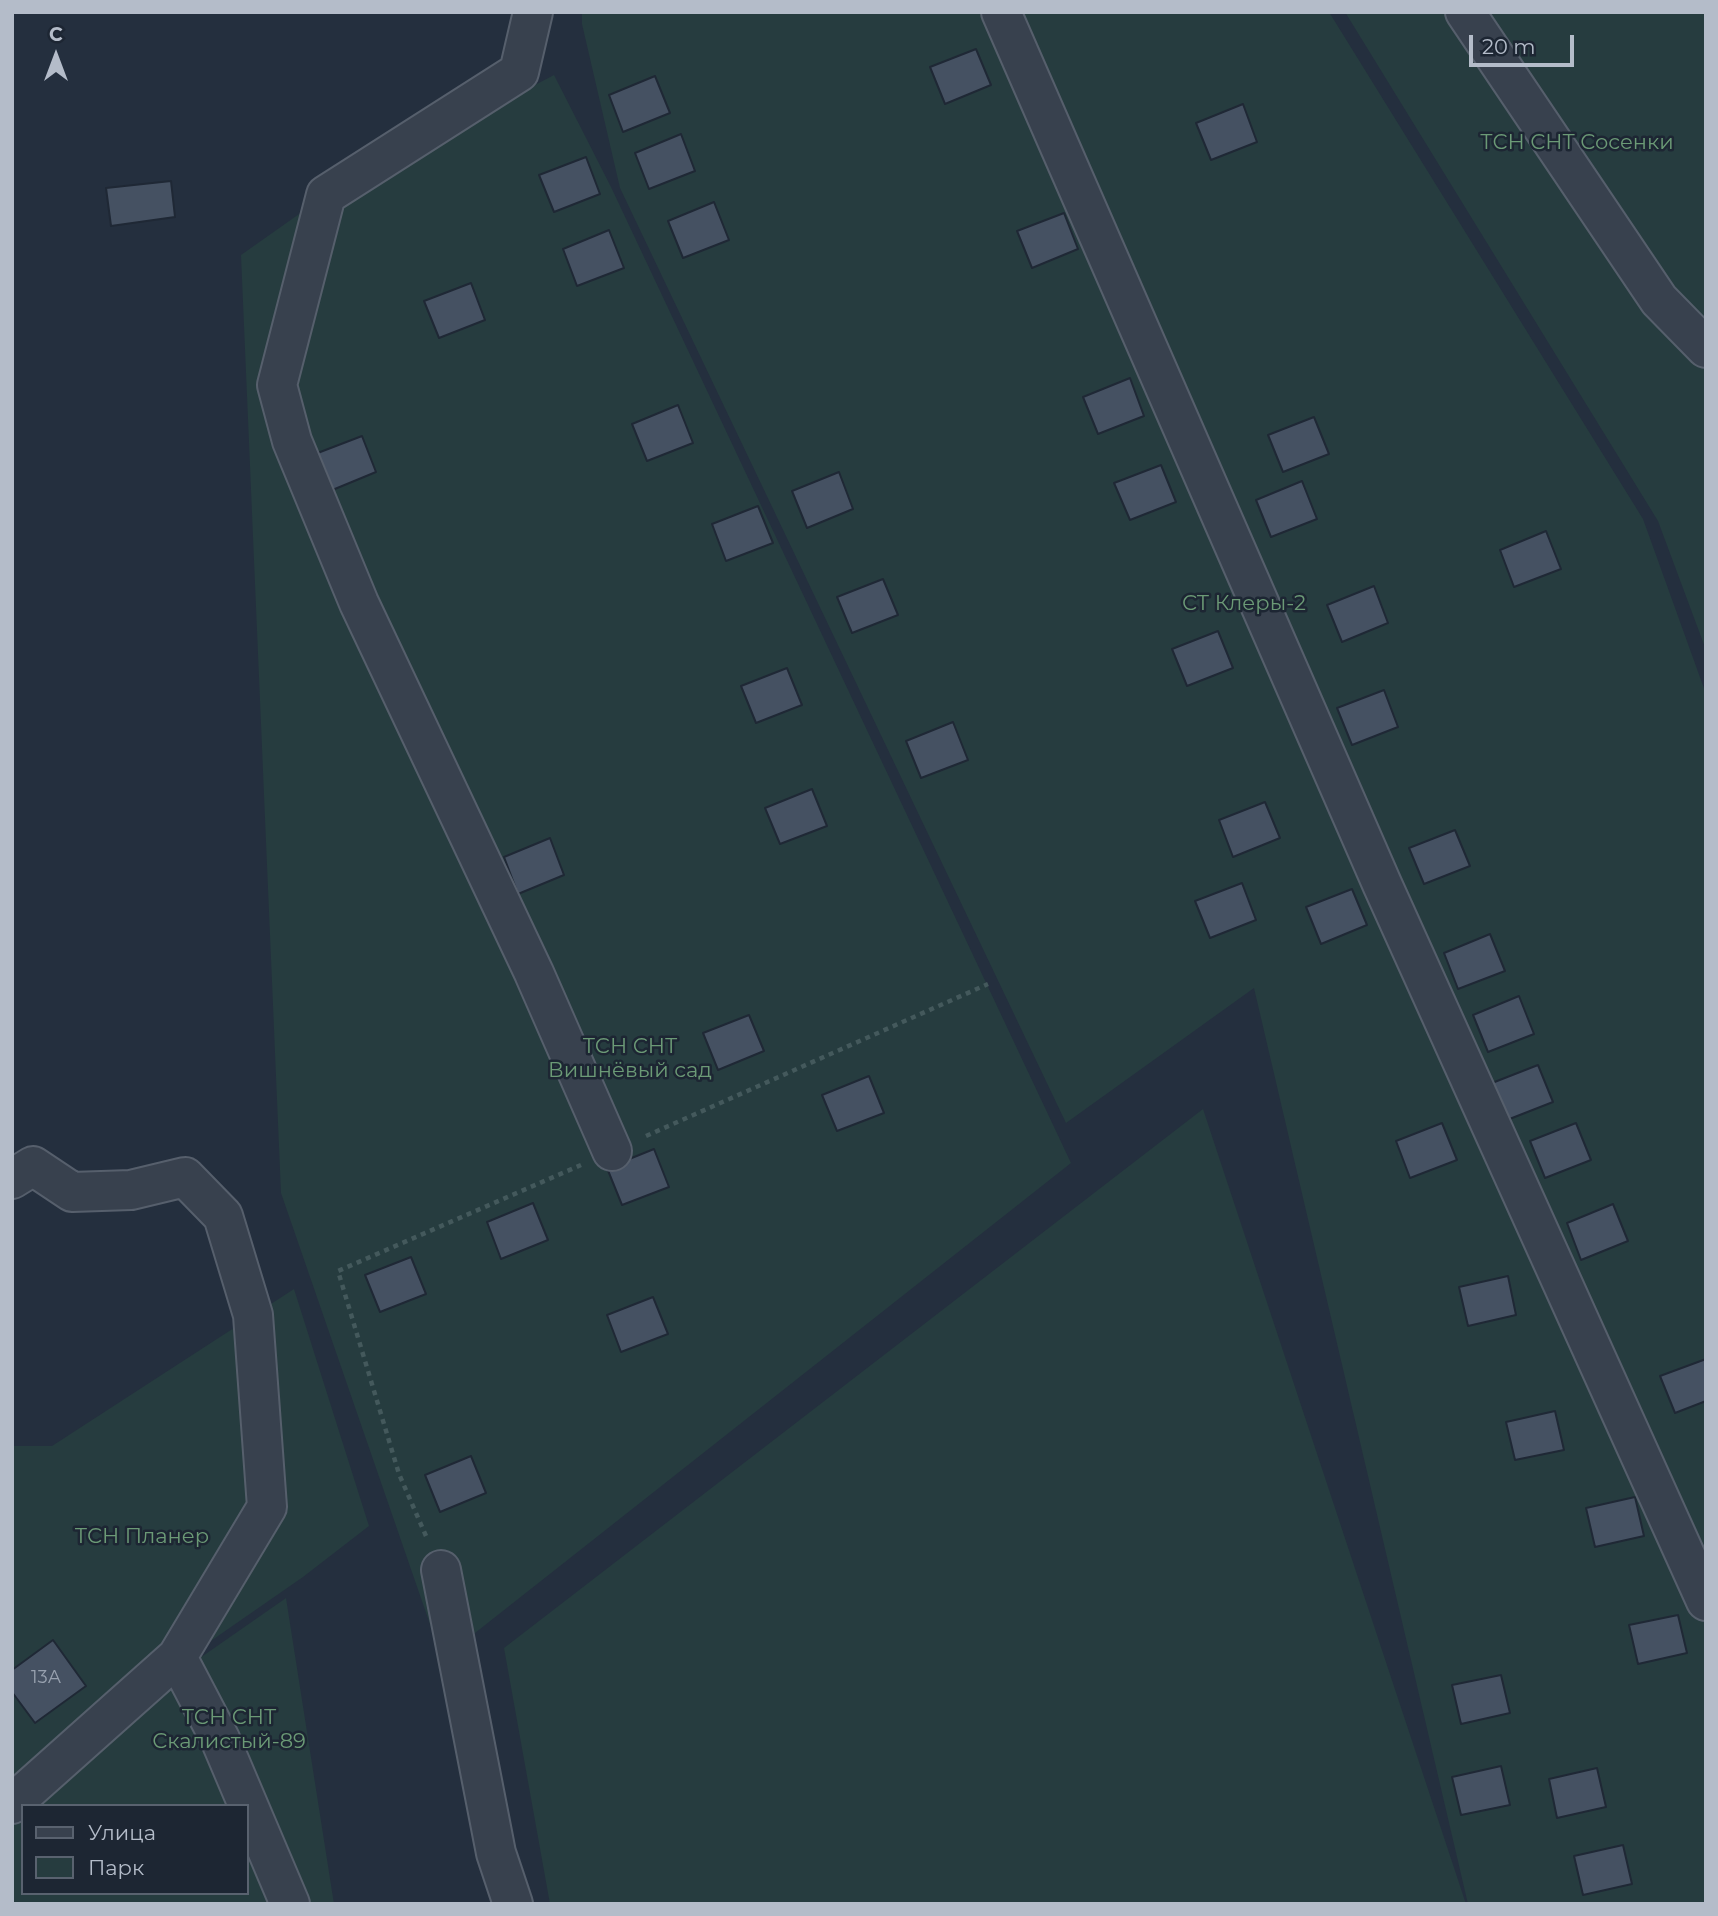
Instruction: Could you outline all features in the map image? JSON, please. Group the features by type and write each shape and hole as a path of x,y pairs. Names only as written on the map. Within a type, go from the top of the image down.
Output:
{"lane":[{"path":"533,12 519,72 326,195 277,386 292,442 359,603 534,973 612,1151"},
{"path":"1001,12 1382,884 1706,1601"},
{"path":"1465,12 1659,300 1706,348"},
{"path":"12,1179 33,1166 72,1192 131,1190 185,1177 223,1216 253,1315 267,1507 177,1657 12,1804"},
{"path":"441,1570 496,1853 513,1904"},
{"path":"177,1657 220,1740 247,1804"},
{"path":"248,1806 290,1904"}],"path":[{"path":"441,1570 399,1474 338,1271 988,984"}],"green space":[{"name":"СТ Клеры-2","path":"582,12 1329,12 1643,519 1706,694 1706,1904 1468,1904 1254,988 1066,1123 620,188 582,24"},
{"name":"ТСН СНТ Сосенки","path":"1345,12 1706,12 1706,650 1658,521"},
{"name":"ТСН СНТ Вишнёвый сад","path":"554,75 611,187 1071,1163 442,1659 281,1193 241,255 326,195"},
{"path":"1203,1109 1466,1904 550,1904 504,1648"},
{"name":"ТСН Планер","path":"294,1289 369,1526 303,1577 12,1779 12,1446 52,1446"},
{"name":"ТСН СНТ Скалистый-89","path":"286,1598 334,1904 12,1904 12,1789"}],"building":[{"path":"976,49 991,85 945,104 930,67"},
{"path":"655,76 670,113 623,132 609,95"},
{"path":"1243,104 1257,142 1211,160 1196,123"},
{"path":"681,134 695,171 649,189 635,153"},
{"path":"586,157 600,194 554,212 539,175"},
{"path":"171,181 175,217 111,226 106,188"},
{"path":"714,202 729,240 683,258 668,221"},
{"path":"1064,213 1078,249 1032,268 1017,231"},
{"path":"609,230 624,268 577,286 563,249"},
{"path":"471,283 485,320 439,338 424,301"},
{"path":"1130,378 1144,416 1098,434 1083,397"},
{"path":"678,405 693,443 647,461 632,424"},
{"path":"1314,417 1329,454 1283,472 1268,435"},
{"path":"362,436 376,472 330,491 315,454"},
{"path":"1161,465 1176,502 1130,520 1114,483"},
{"path":"839,472 853,509 807,528 792,491"},
{"path":"1302,481 1317,519 1271,537 1256,500"},
{"path":"758,506 773,543 726,561 712,524"},
{"path":"1546,531 1561,569 1514,587 1500,550"},
{"path":"883,579 898,615 852,633 837,597"},
{"path":"1374,586 1388,623 1342,642 1327,605"},
{"path":"1218,631 1233,668 1187,686 1172,649"},
{"path":"787,668 802,705 756,723 741,686"},
{"path":"1384,690 1398,727 1352,745 1337,708"},
{"path":"953,722 968,760 921,778 906,741"},
{"path":"812,789 827,826 780,844 765,808"},
{"path":"1265,802 1280,838 1233,857 1219,820"},
{"path":"1455,830 1470,866 1424,884 1409,848"},
{"path":"550,838 564,875 518,894 504,857"},
{"path":"1242,883 1256,920 1210,938 1195,901"},
{"path":"1352,889 1367,925 1321,944 1306,907"},
{"path":"1490,934 1505,971 1458,989 1444,953"},
{"path":"1519,996 1534,1034 1488,1052 1473,1015"},
{"path":"749,1015 764,1051 718,1070 703,1033"},
{"path":"1538,1065 1553,1102 1507,1120 1492,1083"},
{"path":"869,1076 884,1113 837,1131 822,1095"},
{"path":"1442,1123 1457,1160 1410,1178 1396,1141"},
{"path":"1576,1123 1591,1160 1545,1178 1530,1141"},
{"path":"654,1149 669,1187 622,1205 607,1168"},
{"path":"533,1203 548,1240 501,1259 487,1222"},
{"path":"1613,1204 1628,1241 1581,1260 1567,1223"},
{"path":"411,1257 426,1294 380,1312 365,1275"},
{"path":"1508,1276 1516,1315 1468,1326 1459,1287"},
{"path":"653,1297 668,1334 621,1352 607,1315"},
{"path":"1706,1359 1706,1401 1675,1413 1660,1376"},
{"path":"1555,1411 1564,1450 1515,1460 1506,1422"},
{"path":"471,1456 486,1493 440,1512 425,1475"},
{"path":"1635,1497 1644,1536 1595,1547 1586,1508"},
{"path":"1678,1615 1687,1653 1638,1664 1629,1625"},
{"path":"53,1640 86,1686 35,1723 12,1692 12,1670"},
{"path":"1501,1675 1510,1713 1461,1724 1452,1685"},
{"path":"1501,1766 1510,1805 1461,1815 1452,1777"},
{"path":"1597,1768 1606,1807 1557,1818 1549,1779"},
{"path":"1623,1845 1632,1884 1583,1895 1574,1856"}]}
